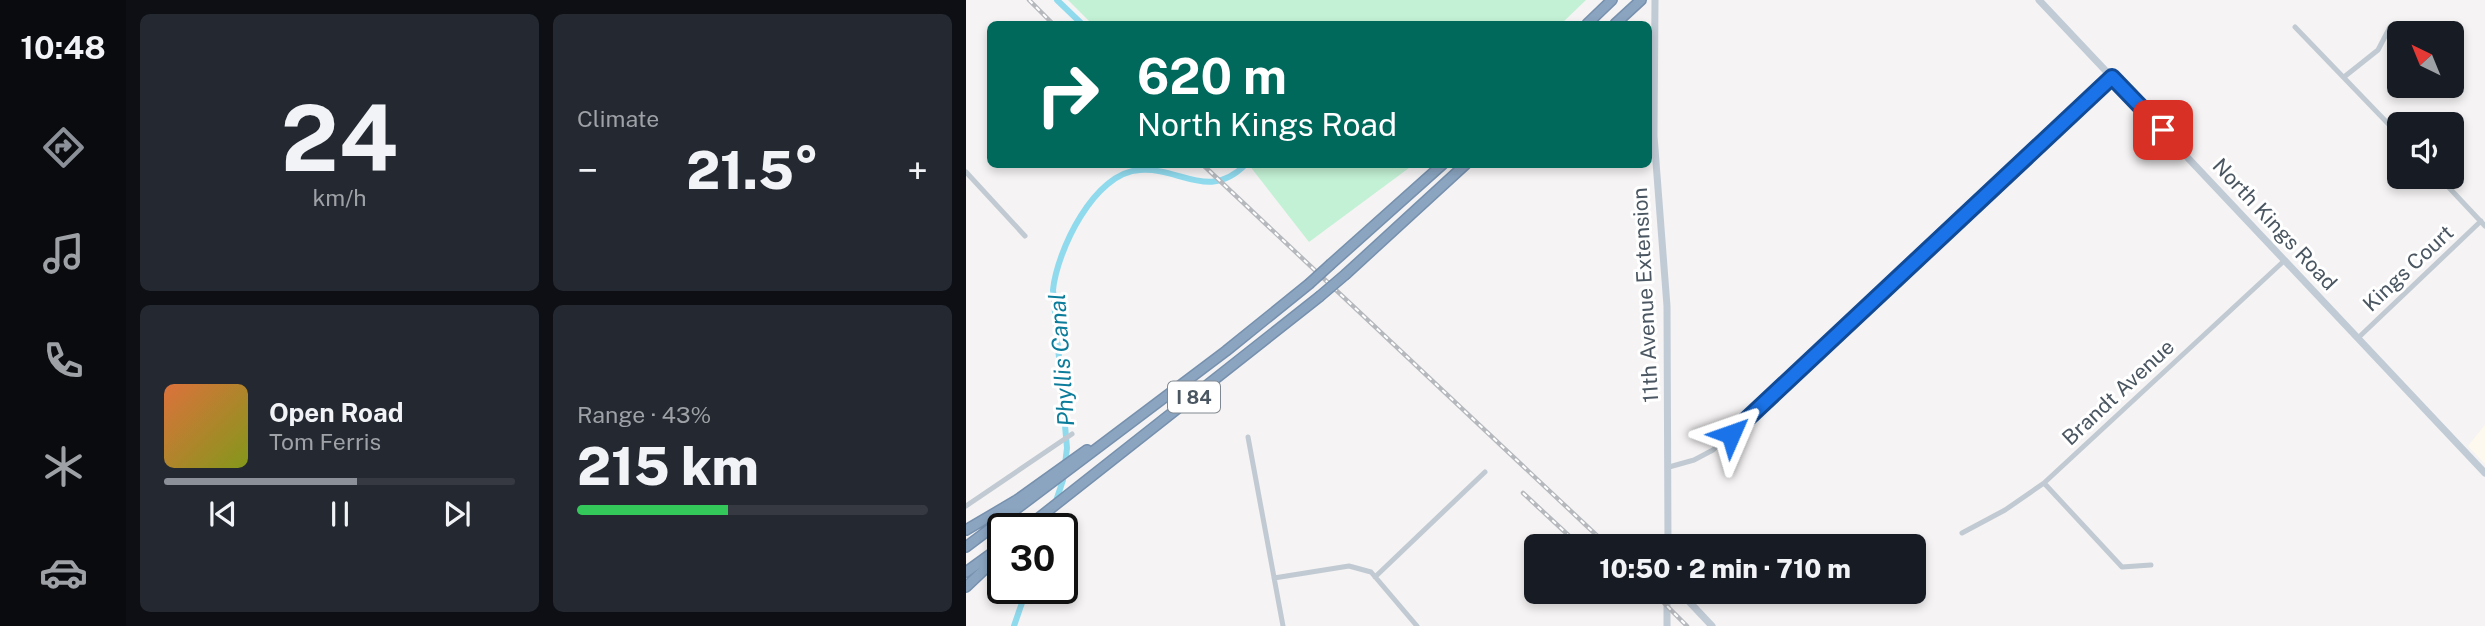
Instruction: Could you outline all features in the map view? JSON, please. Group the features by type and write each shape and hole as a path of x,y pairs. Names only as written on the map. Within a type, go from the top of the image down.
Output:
{"highway":[{"path":"1590,21 1612,0"},
{"path":"1618,21 1641,0"},
{"name":"I 84","path":"966,547 1052,479 1073,468 1148,411 1309,284 1439,168"},
{"name":"I 84","path":"1046,513 1319,297 1462,168"},
{"path":"966,530 1052,479 1076,457 1148,411"},
{"path":"966,572 987,557"},
{"path":"966,587 987,567"}],"street":[{"name":"North Kings Road","path":"2039,0 2485,473"},
{"name":"11th Avenue Extension","path":"1655,3 1654,136 1667,296 1668,534"},
{"path":"2295,27 2387,122"},
{"path":"2344,77 2378,50 2387,33"},
{"path":"1669,467 1694,460 1713,450 2112,77"},
{"path":"966,173 1025,236"},
{"path":"2450,189 2483,223"},
{"name":"Kings Court","path":"2358,338 2483,223"},
{"name":"Brandt Avenue","path":"1962,533 2005,510 2044,483 2285,260"},
{"path":"966,506 1072,434"},
{"path":"1248,437 1283,626"},
{"path":"1376,577 1485,471"},
{"path":"2044,483 2122,567 2151,565"},
{"path":"1274,578 1349,566 1371,572 1417,626"},
{"path":"1667,604 1667,626"},
{"path":"1691,604 1712,626"}],"shaded area":[{"path":"2485,425 2485,464 2468,446"}],"green space":[{"path":"1068,0 1586,0 1564,21 1089,21"},
{"path":"1251,168 1409,168 1309,242"}],"waterway":[{"name":"Phyllis Canal","path":"1057,0 1079,21"},
{"name":"Phyllis Canal","path":"1052,513 1063,480 1067,448 1053,290 1070,235 1093,199 1123,174 1155,170 1207,182 1219,181 1241,168"},
{"name":"Phyllis Canal","path":"1014,626 1022,604"}],"railway":[{"path":"1029,0 1050,21"},
{"path":"1206,168 1595,534"},
{"path":"1523,493 1567,534"},
{"path":"1665,604 1687,626"}],"route":[{"path":"1731,434 2112,77 2163,130"}]}
